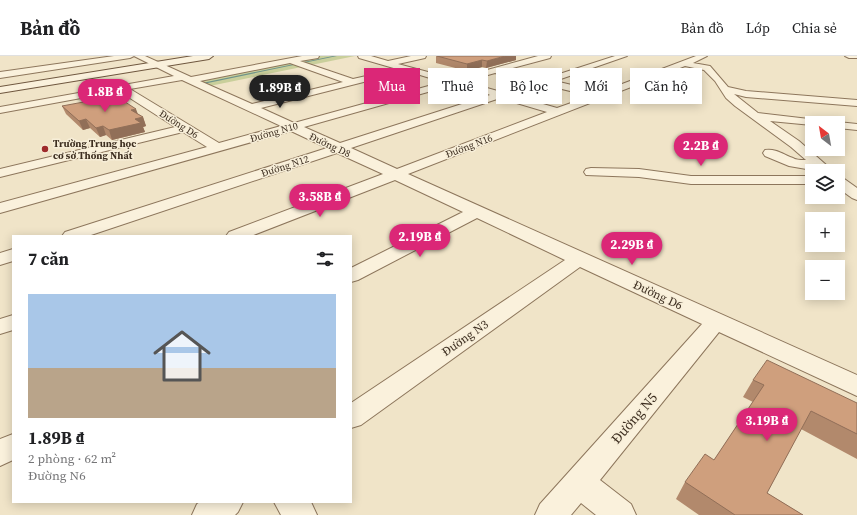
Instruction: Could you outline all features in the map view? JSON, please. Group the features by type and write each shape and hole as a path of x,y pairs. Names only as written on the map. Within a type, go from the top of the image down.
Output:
{"main road":[{"path":"0,90 210,56"}],"street":[{"path":"0,75 130,56"},
{"name":"Đường D8","path":"138,56 394,175"},
{"path":"296,65 315,56"},
{"path":"362,56 403,68"},
{"path":"388,64 422,56"},
{"name":"Đường N10","path":"504,68 547,56"},
{"path":"562,76 623,56"},
{"name":"Đường N16","path":"622,87 703,56"},
{"path":"849,56 857,56"},
{"path":"515,58 530,61"},
{"path":"684,63 707,68 739,104 795,144 818,164"},
{"path":"0,110 121,88 296,65 313,68 352,82"},
{"name":"Đường N10","path":"488,72 496,70"},
{"path":"249,108 364,79"},
{"path":"718,79 733,80"},
{"name":"Đường D6","path":"121,88 216,148"},
{"name":"Đường N10","path":"0,208 428,89"},
{"path":"725,89 746,94 813,98 857,104"},
{"name":"Đường N12","path":"74,235 496,96"},
{"path":"531,104 558,112"},
{"name":"Đường N16","path":"238,235 578,104"},
{"path":"756,116 805,121"},
{"path":"845,126 857,127"},
{"path":"0,172 185,128"},
{"path":"770,153 782,157 789,162 805,165"},
{"path":"591,172 639,173 691,180 805,180"},
{"name":"Đường D6","path":"394,175 857,386"},
{"path":"845,187 857,196"},
{"path":"352,275 476,212"},
{"path":"0,259 12,255"},
{"name":"Đường N3","path":"352,416 580,259"},
{"path":"0,327 12,322"},
{"name":"Đường N5","path":"551,515 716,322"},
{"path":"0,453 12,447"},
{"path":"579,482 620,515"},
{"path":"208,515 226,503"},
{"path":"291,503 301,515"}],"green space":[{"path":"315,56 355,56 205,87 192,81"}],"building":[{"path":"437,56 505,56 467,64"},
{"path":"116,96 136,109 131,110 143,117 135,119 141,123 109,130 103,126 96,128 86,119 79,121 62,106"},
{"path":"767,360 857,403 857,434 811,411 767,493 803,515 735,515 685,482 705,454 714,460 764,385 753,380"}],"waterway":[{"path":"203,83 336,56"}],"place":[{"name":"Trường Trung học cơ sở Thống Nhất","path":"45,149"}]}
